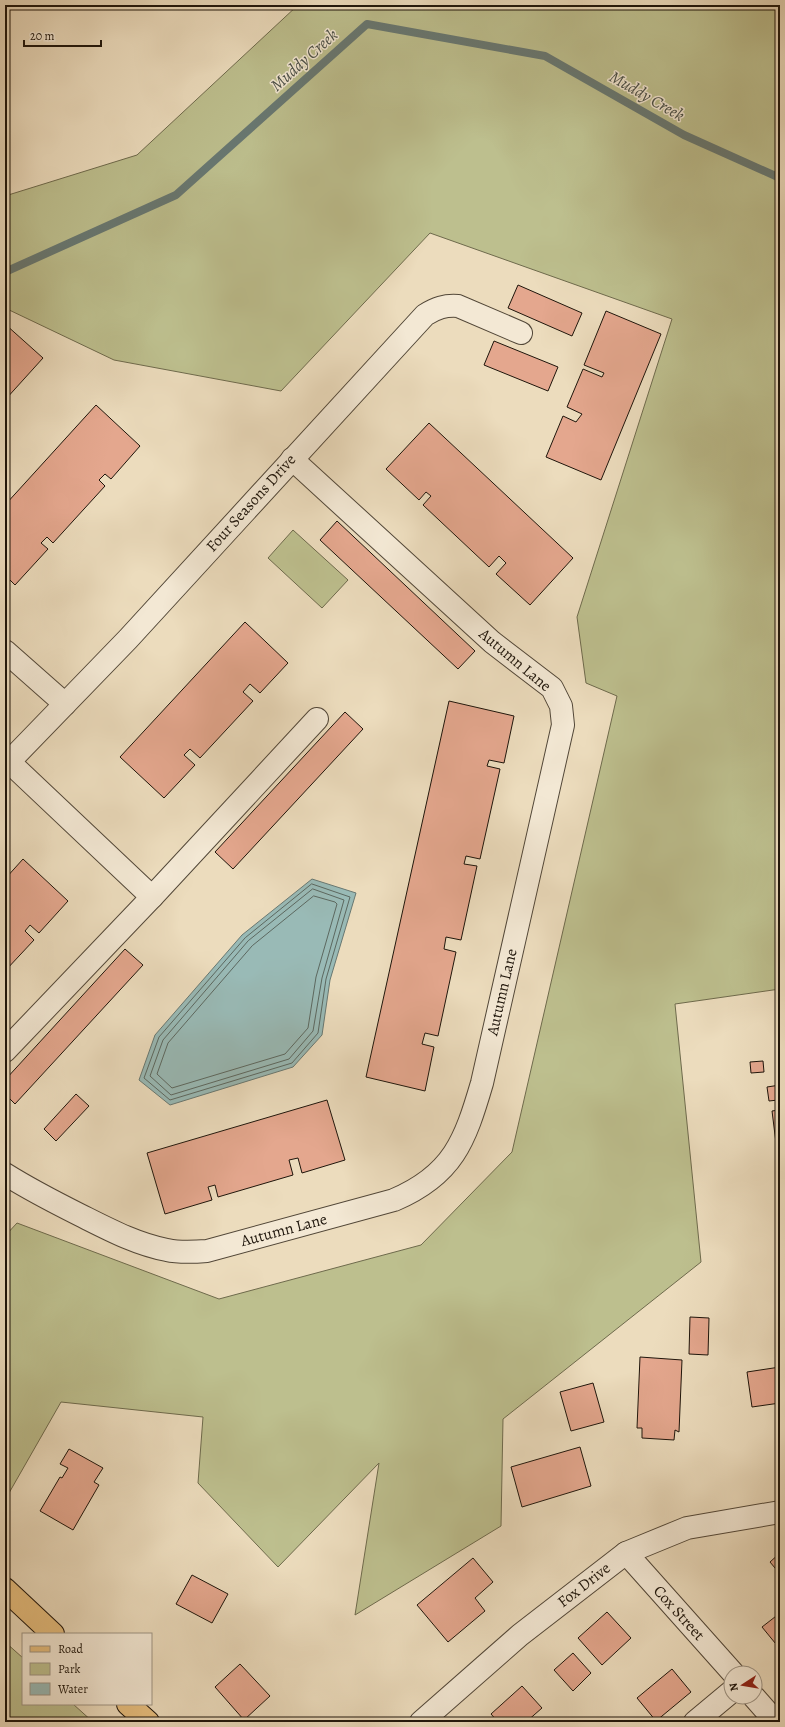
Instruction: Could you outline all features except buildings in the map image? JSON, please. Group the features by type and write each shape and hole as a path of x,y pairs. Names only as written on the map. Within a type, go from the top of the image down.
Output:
{"main road":[{"path":"5,1589 52,1633"},
{"path":"129,1705 148,1722"}],"street":[{"name":"Four Seasons Drive","path":"6,762 128,639 425,315 436,308 447,305 458,306 521,333"},
{"name":"Autumn Lane","path":"5,1174 27,1188 114,1232 150,1246 175,1251 207,1251 394,1200 412,1192 428,1183 442,1169 454,1154 471,1120 482,1083 563,725 561,706 552,688 492,642 292,459"},
{"path":"5,651 65,704"},
{"path":"5,1051 152,897 317,719"},
{"path":"6,762 152,897"},
{"name":"Fox Drive","path":"421,1722 520,1635 626,1553 687,1528 780,1512"},
{"name":"Cox Street","path":"626,1553 726,1665"},
{"path":"695,1722 723,1699"},
{"path":"761,1705 776,1722"}],"green space":[{"path":"298,5 780,5 780,989 675,1004 701,1262 503,1419 501,1526 355,1615 379,1463 278,1567 198,1483 203,1417 61,1402 5,1500 5,1236 17,1223 219,1299 421,1245 512,1152 617,696 586,683 577,617 672,319 430,233 281,391 114,360 5,308 5,196 137,155"},
{"path":"293,530 348,580 322,608 268,558"},
{"path":"5,1642 22,1657 22,1705 74,1705 93,1722 5,1722"}],"water":[{"path":"312,879 356,893 330,980 322,1035 293,1067 170,1105 139,1080 155,1035 242,935"}],"waterway":[{"name":"Muddy Creek","path":"5,272 176,195 367,24 545,56 684,135 780,178"}]}
